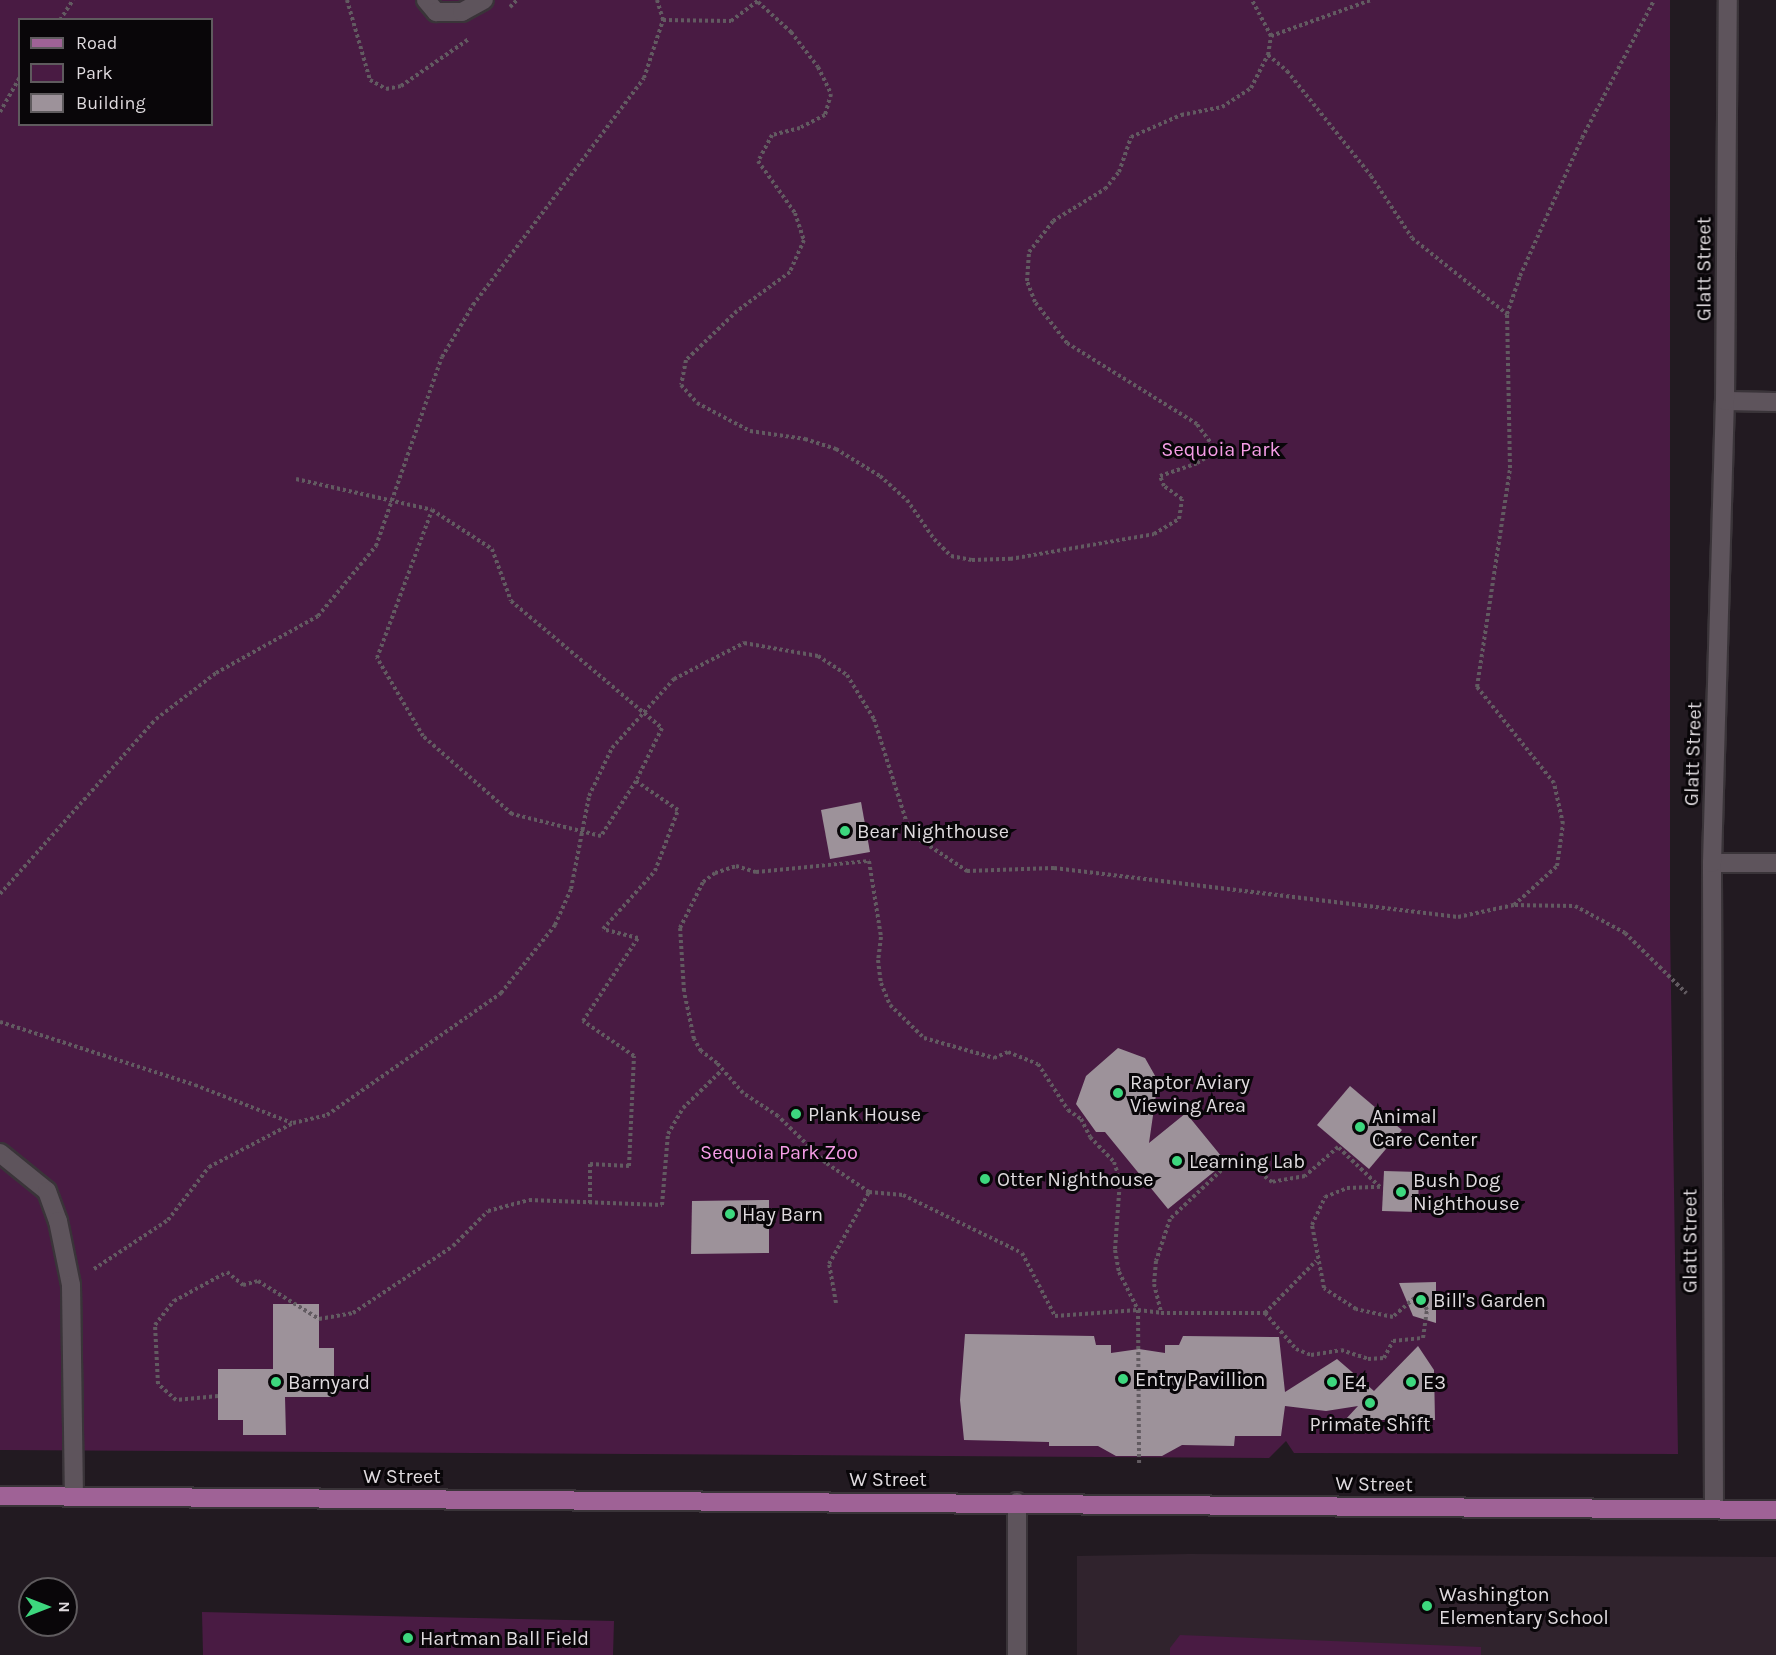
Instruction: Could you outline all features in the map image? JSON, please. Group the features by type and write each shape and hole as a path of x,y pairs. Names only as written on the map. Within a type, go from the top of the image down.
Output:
{"main road":[{"name":"W Street","path":"0,1496 1017,1502 1776,1510"}],"street":[{"path":"426,0 436,12 462,12 484,0"},
{"name":"Glatt Street","path":"1714,1509 1712,863 1725,401 1728,0"},
{"path":"1725,401 1776,402"},
{"path":"1712,863 1776,863"},
{"path":"0,1153 47,1191 72,1285 74,1497"},
{"path":"1017,1502 1017,1655"}],"path":[{"path":"61,18 73,0"},
{"path":"347,0 370,80 386,89 401,86 475,35"},
{"path":"501,15 517,0"},
{"path":"0,894 156,719 216,673 318,616 376,546 442,357 473,305 644,78 663,20 657,0"},
{"path":"663,20 731,21 758,1 791,32 818,67 831,94 825,115 800,128 772,135 758,161 795,213 804,240 790,272 737,311 686,360 681,385 697,403 750,431 805,439 836,449 871,470 907,500 934,539 951,556 972,560 1010,559 1154,534 1179,519 1182,499 1164,486 1160,476 1197,463 1217,452 1197,424 1067,343 1035,302 1027,281 1029,252 1053,221 1105,189 1119,172 1131,137 1181,115 1222,106 1251,88 1268,55 1271,36 1252,0"},
{"path":"1271,36 1371,0"},
{"path":"1514,905 1557,866 1563,824 1554,783 1478,687 1510,468 1508,314 1520,276 1582,138 1654,0"},
{"path":"1268,55 1287,71 1371,176 1412,238 1508,314"},
{"path":"0,111 18,80"},
{"path":"296,479 432,510 492,549 511,601 662,728 636,780 601,836 512,814 423,736 377,658 432,510"},
{"path":"72,1285 168,1220 209,1167 293,1123 327,1115 501,993 555,926 567,898 589,796 612,748 674,679 744,643 818,656 847,675 874,719 910,833 967,871 1054,868 1458,917 1514,905 1575,906 1625,933 1712,1019"},
{"path":"590,1203 590,1164 629,1166 634,1056 583,1021 638,938 603,929 655,871 678,810 636,780"},
{"path":"1139,1463 1138,1310 1119,1272 1115,1250 1120,1180 1114,1162 1090,1137 1081,1119 1068,1110 1038,1064 1008,1052 994,1058 924,1038 890,1005 880,983 881,937 869,861 756,872 736,866 715,873 704,882 680,928 684,991 694,1039 743,1093 778,1116 826,1163 869,1192 903,1195 1022,1253 1055,1316 1138,1310 1161,1313 1265,1313 1316,1261"},
{"path":"0,1022 195,1085 293,1123"},
{"path":"218,1396 176,1400 158,1384 155,1325 174,1301 215,1276 227,1272 243,1286 258,1281 319,1319 353,1313 453,1246 488,1211 529,1200 662,1205 668,1134 683,1108 721,1071"},
{"path":"1161,1313 1154,1284 1156,1260 1170,1219 1230,1162 1242,1160 1272,1182 1305,1176 1338,1147 1380,1187 1347,1188 1325,1197 1312,1225 1316,1261 1324,1288 1356,1309 1393,1317 1419,1294 1427,1310 1423,1338 1393,1341 1384,1358 1368,1359 1341,1350 1311,1355 1296,1349 1265,1313"},
{"path":"836,1303 828,1264 869,1192"}],"shaded area":[{"name":"Washington Elementary School","path":"1189,1554 1776,1557 1776,1655 1077,1655 1077,1556"}],"green space":[{"name":"Sequoia Park","path":"0,0 1670,0 1670,925 1678,1454 1294,1453 1286,1441 1269,1458 0,1450"},
{"name":"Hartman Ball Field","path":"202,1612 614,1621 613,1655 203,1655"},
{"path":"1180,1635 1481,1647 1481,1655 1170,1655 1170,1648"}],"building":[{"name":"Bear Nighthouse","path":"861,802 870,852 830,859 821,810"},
{"path":"1118,1048 1145,1058 1158,1081 1149,1143 1186,1113 1226,1162 1168,1209 1105,1132 1096,1132 1076,1104 1086,1076"},
{"name":"Animal Care Center","path":"1350,1086 1402,1130 1369,1169 1317,1125"},
{"name":"Bush Dog Nighthouse","path":"1384,1171 1419,1172 1418,1212 1382,1211"},
{"name":"Hay Barn","path":"769,1200 769,1253 691,1254 692,1201"},
{"name":"Bill's Garden","path":"1436,1282 1436,1323 1413,1316 1399,1283"},
{"name":"Barnyard","path":"273,1304 319,1304 319,1348 334,1348 334,1397 285,1397 286,1435 243,1435 243,1420 218,1420 218,1369 273,1369"},
{"name":"Entry Pavillion","path":"965,1334 1094,1336 1096,1345 1111,1345 1111,1353 1139,1349 1165,1353 1165,1345 1179,1345 1183,1336 1279,1337 1285,1392 1337,1359 1374,1391 1418,1346 1434,1370 1435,1420 1345,1420 1358,1406 1326,1411 1285,1406 1281,1436 1235,1436 1234,1446 1182,1445 1162,1456 1116,1456 1098,1446 1049,1446 1049,1442 964,1440 960,1400"}],"place":[{"name":"Bear Nighthouse","path":"845,831"},
{"name":"Raptor Aviary Viewing Area","path":"1118,1093"},
{"name":"Plank House","path":"796,1114"},
{"name":"Animal Care Center","path":"1360,1127"},
{"name":"Learning Lab","path":"1177,1161"},
{"name":"Otter Nighthouse","path":"985,1179"},
{"name":"Bush Dog Nighthouse","path":"1401,1192"},
{"name":"Hay Barn","path":"730,1214"},
{"name":"Bill's Garden","path":"1421,1300"},
{"name":"Entry Pavillion","path":"1123,1379"},
{"name":"Barnyard","path":"276,1382"},
{"name":"E4","path":"1332,1382"},
{"name":"E3","path":"1411,1382"},
{"name":"Primate Shift","path":"1370,1403"},
{"name":"Washington Elementary School","path":"1427,1606"},
{"name":"Hartman Ball Field","path":"408,1638"}],"park label":[{"name":"Sequoia Park Zoo","path":"779,1152"}]}
